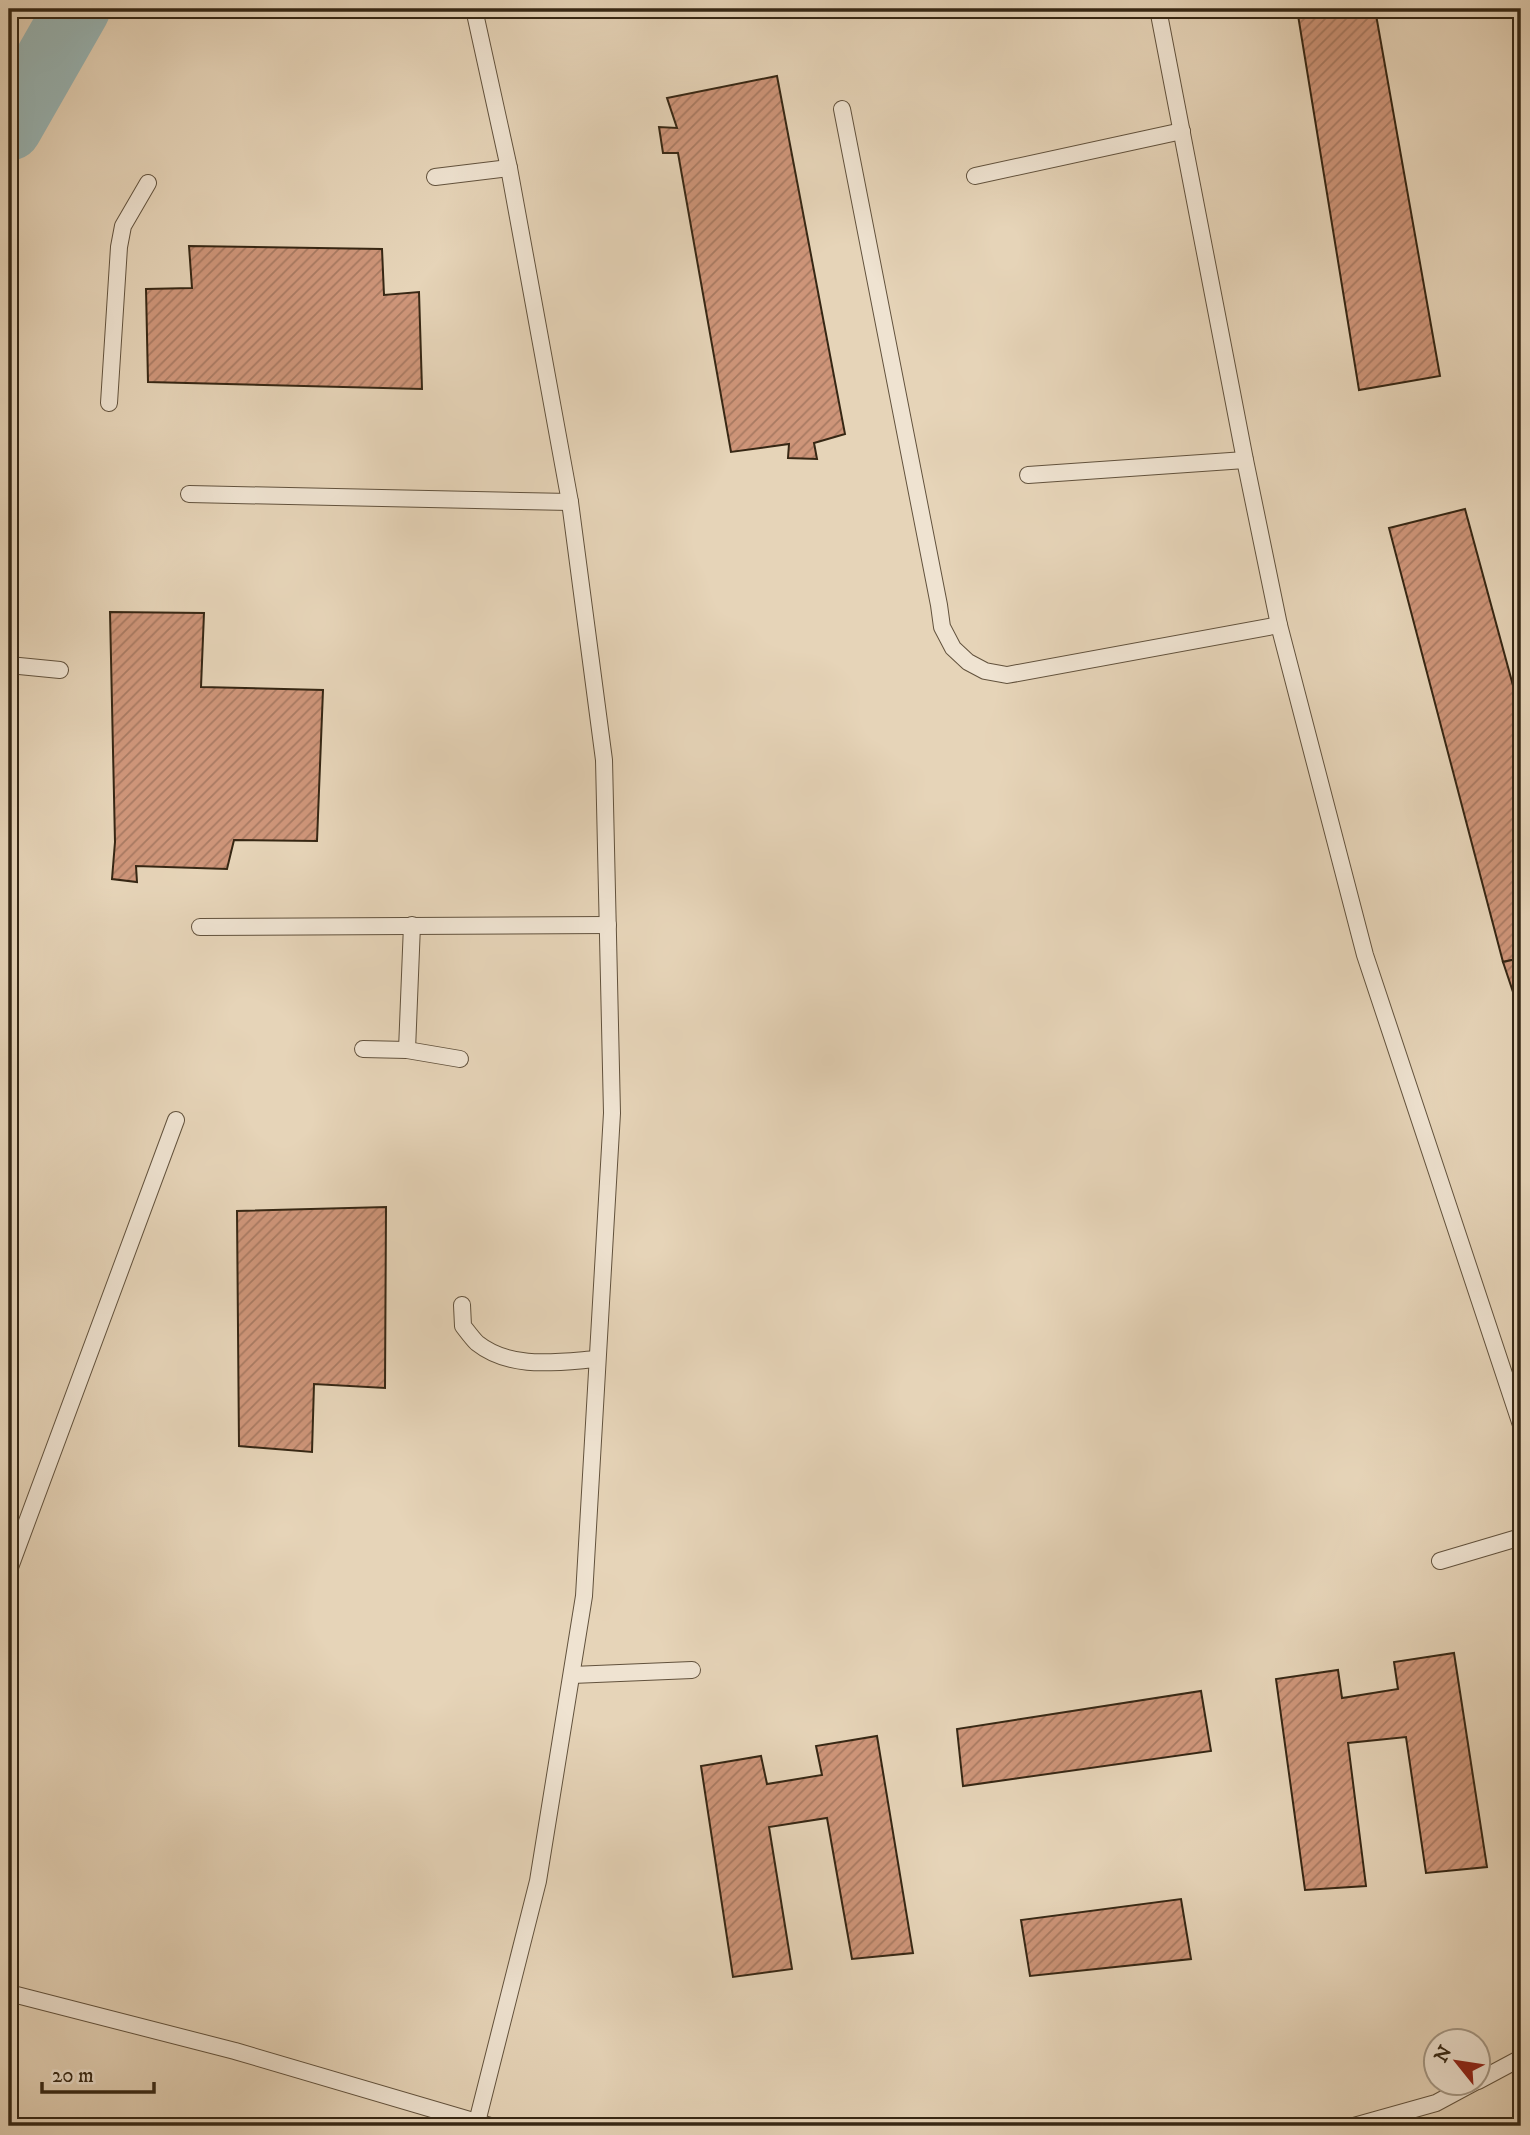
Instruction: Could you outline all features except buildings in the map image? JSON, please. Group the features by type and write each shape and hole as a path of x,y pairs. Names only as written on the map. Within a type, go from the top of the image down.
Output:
{"lane":[{"path":"9,1993 235,2051 481,2125 538,1881 584,1596 612,1114 604,761 570,502 509,168 474,9"},
{"path":"1158,9 1279,625 1366,955 1521,1425"},
{"path":"842,109 942,627 953,648 968,662 985,671 1007,676 1279,625"},
{"path":"975,176 1182,131"},
{"path":"435,177 509,168"},
{"path":"109,403 119,247 123,226 148,183"},
{"path":"1028,475 1245,460"},
{"path":"189,494 570,502"},
{"path":"9,665 60,670"},
{"path":"407,1050 412,925"},
{"path":"200,927 608,925"},
{"path":"363,1049 407,1050 460,1059"},
{"path":"9,1570 176,1121"},
{"path":"462,1305 463,1326 477,1343 499,1355 531,1363 597,1359"},
{"path":"1440,1561 1521,1536"},
{"path":"572,1675 692,1670"},
{"path":"1492,2074 1521,2059"},
{"path":"1354,2126 1436,2103 1449,2096"}],"waterway":[{"path":"9,128 77,9"}]}
